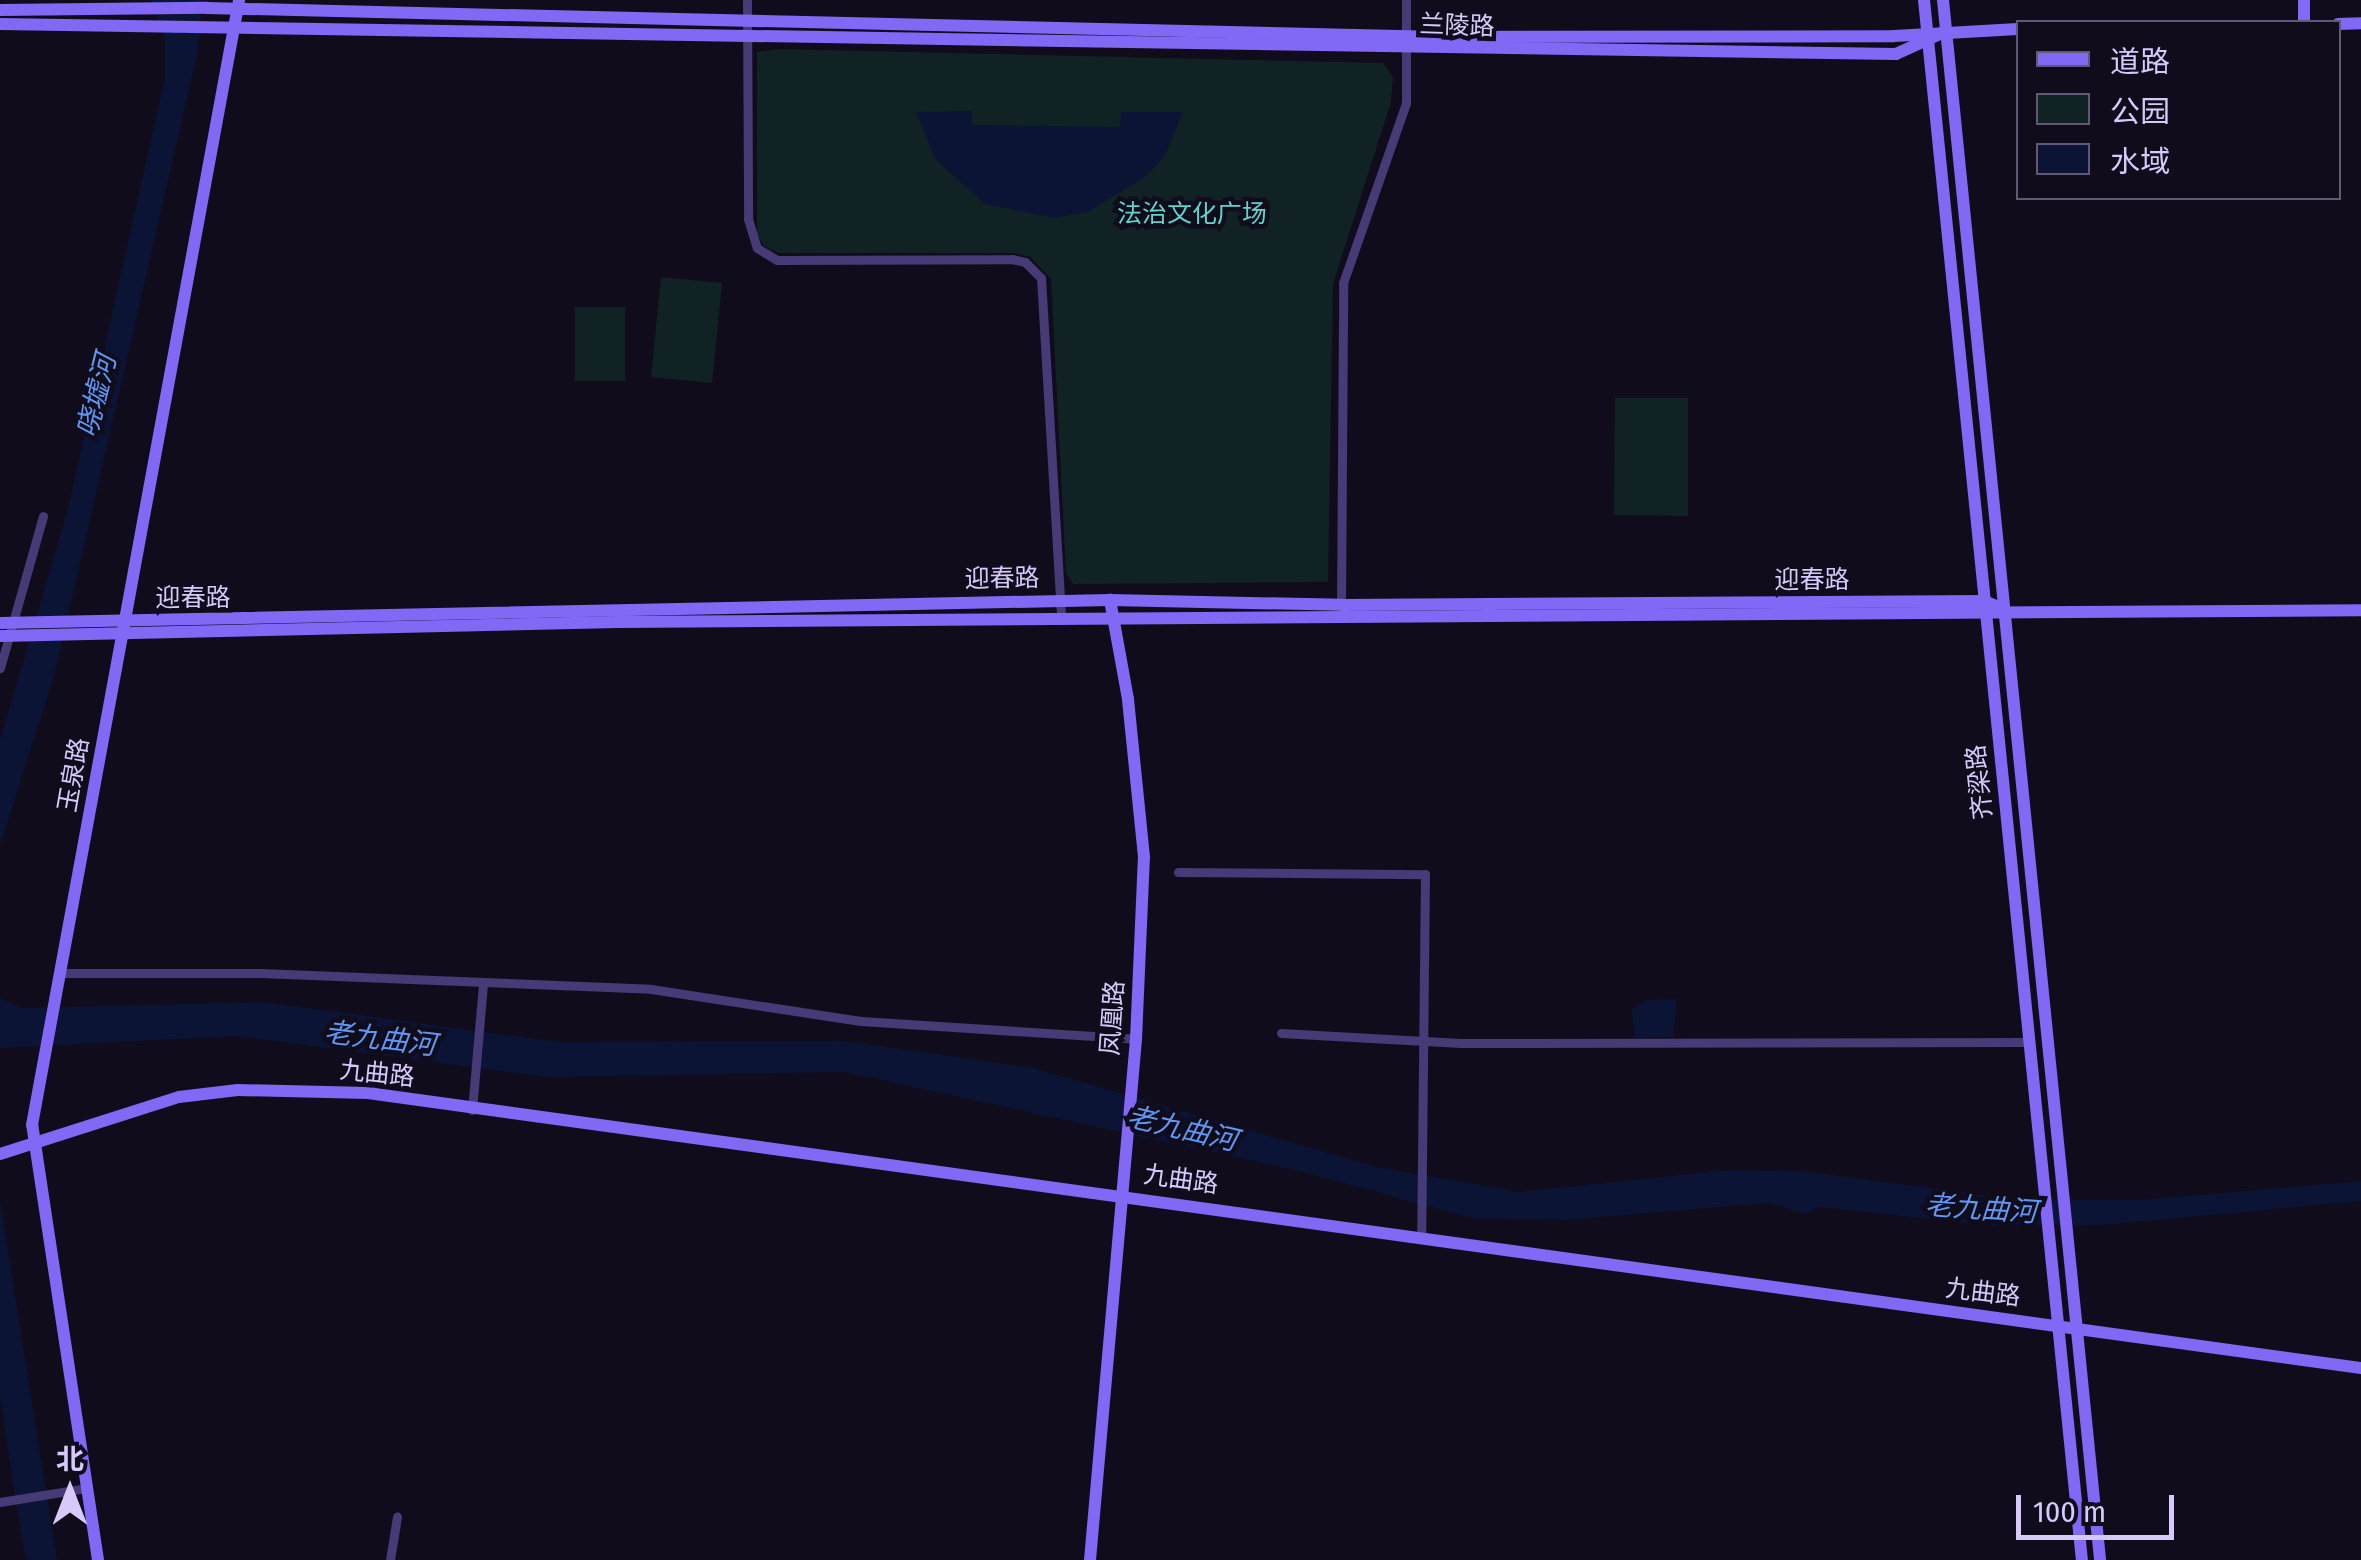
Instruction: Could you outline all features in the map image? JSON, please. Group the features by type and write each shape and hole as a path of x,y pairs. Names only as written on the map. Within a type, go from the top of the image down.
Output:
{"street":[{"path":"746,0 748,219 766,257 1012,259 1025,262 1041,278 1061,619"},
{"path":"1341,621 1342,283 1406,103 1406,0"},
{"name":"齐梁路","path":"1924,0 2082,1560"},
{"name":"齐梁路","path":"1943,0 2100,1560"},
{"name":"兰陵路","path":"0,24 152,16 239,4 747,26"},
{"name":"玉泉路","path":"98,1560 33,1142 45,1054 239,4"},
{"name":"兰陵路","path":"0,10 152,16 209,24 747,26 1406,40 1927,38 1946,30 2016,29"},
{"path":"0,668 16,630 43,516"},
{"name":"迎春路","path":"124,627 1060,600 1342,605 1984,601 2004,609"},
{"name":"凤凰路","path":"1090,1560 1136,1039 1144,857 1110,600"},
{"name":"迎春路","path":"0,623 16,630 1061,619 1985,616 2004,609 2361,610"},
{"path":"1178,872 1425,874 1421,1238"},
{"path":"2018,931 2036,930"},
{"path":"61,973 651,989 861,1021 1136,1039"},
{"path":"472,1110 472,1076 484,983"},
{"path":"1281,1033 1424,1038 2029,1042"},
{"name":"九曲路","path":"0,1154 122,1110 238,1090 368,1094 2361,1368"},
{"path":"3,1501 86,1488"},
{"path":"390,1560 397,1518"}],"green space":[{"name":"法治文化广场","path":"780,49 1383,63 1393,77 1391,102 1333,284 1328,582 1073,584 1066,573 1051,279 1030,257 1013,253 779,253 764,246 757,235 757,52"},
{"path":"661,277 722,283 712,383 651,377"},
{"path":"575,307 625,307 625,381 575,381"},
{"path":"1615,398 1688,398 1688,516 1614,515"}],"water":[{"name":"哓墟河","path":"151,0 202,0 198,50 54,676 0,845 0,741 68,509 165,78 165,38"},
{"path":"972,111 972,125 1120,127 1121,112 1183,112 1165,156 1145,177 1088,212 1055,218 985,204 936,160 916,112"},
{"name":"老九曲河","path":"0,998 22,1008 263,1002 559,1042 845,1041 1033,1068 1377,1167 1520,1192 1729,1170 1802,1171 2013,1199 2139,1200 2361,1181 2361,1201 2102,1225 1998,1226 1819,1207 1806,1214 1766,1203 1567,1220 1471,1218 1300,1171 845,1072 546,1077 237,1036 0,1048"},
{"path":"1677,999 1673,1037 1634,1038 1632,1009 1648,1000"},
{"path":"0,1201 57,1560 26,1560 19,1521 0,1397"}]}
